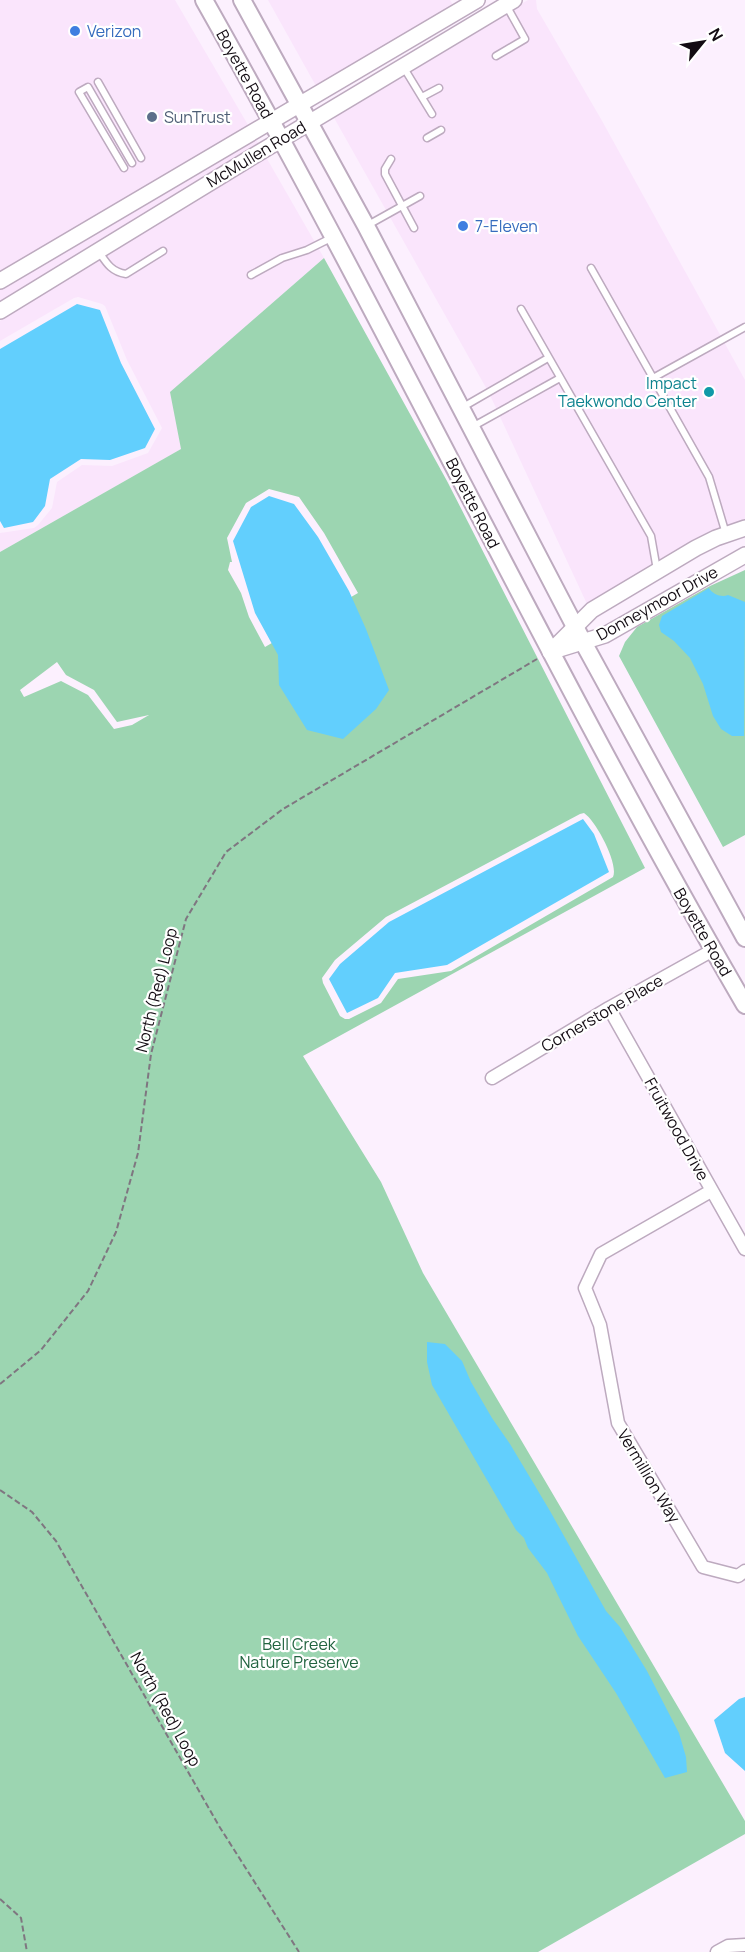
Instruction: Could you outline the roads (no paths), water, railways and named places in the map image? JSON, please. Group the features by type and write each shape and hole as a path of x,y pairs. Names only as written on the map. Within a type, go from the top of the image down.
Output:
{"main road":[{"name":"Boyette Road","path":"204,0 334,236 630,802 745,1005"},
{"name":"Boyette Road","path":"242,0 366,226 583,642 745,938"}],"street":[{"name":"McMullen Road","path":"0,281 300,104 467,2"},
{"name":"McMullen Road","path":"0,311 510,2"},
{"name":"Donneymoor Drive","path":"550,652 591,610 696,548 745,528"},
{"name":"Donneymoor Drive","path":"550,652 605,635 745,555"},
{"name":"Cornerstone Place","path":"492,1078 609,1008 713,950"},
{"name":"Fruitwood Drive","path":"609,1008 745,1249"},
{"name":"Vermillion Way","path":"711,1191 601,1254 585,1288 600,1325 618,1423 703,1567 738,1576 745,1571"},
{"path":"717,1952 728,1946 745,1945"}],"lane":[{"path":"496,56 525,39 510,2"},
{"path":"403,66 432,114"},
{"path":"98,82 141,158"},
{"path":"124,168 79,92 88,87 132,163"},
{"path":"422,97 439,88"},
{"path":"427,138 441,130"},
{"path":"391,159 385,169 385,174 414,228"},
{"path":"366,226 420,196"},
{"path":"252,274 282,258 308,250 334,236"},
{"path":"98,251 108,266 117,273 126,274 163,251"},
{"path":"591,268 709,477 726,534"},
{"path":"521,309 651,536 657,572"},
{"path":"653,378 745,327"},
{"path":"462,407 548,358"},
{"path":"472,427 560,378"}],"water":[{"path":"77,304 100,310 121,363 155,429 145,448 110,460 81,459 50,479 45,506 33,522 4,528 0,521 0,349"},
{"path":"269,496 294,504 318,537 349,591 389,690 376,709 343,739 307,730 279,685 278,655 255,613 233,541 251,507"},
{"path":"709,588 717,595 728,595 745,602 744,736 732,736 721,729 713,716 703,684 690,658 674,641 661,632 659,625 662,616"},
{"path":"583,819 594,834 609,872 447,965 395,973 378,998 347,1013 329,979 340,964 389,922"},
{"path":"427,1342 445,1344 462,1361 471,1382 550,1511 606,1611 620,1627 647,1671 679,1733 686,1757 687,1772 665,1778 616,1693 578,1636 547,1573 528,1548 524,1538 516,1530 432,1385 427,1362"},
{"path":"745,1697 745,1771 725,1753 714,1720 739,1699"}],"place":[{"name":"Verizon","path":"75,31"},
{"name":"SunTrust","path":"152,117"},
{"name":"7-Eleven","path":"463,226"},
{"name":"Impact Taekwondo Center","path":"709,392"}],"park label":[{"name":"Bell Creek Nature Preserve","path":"299,1653"}]}
